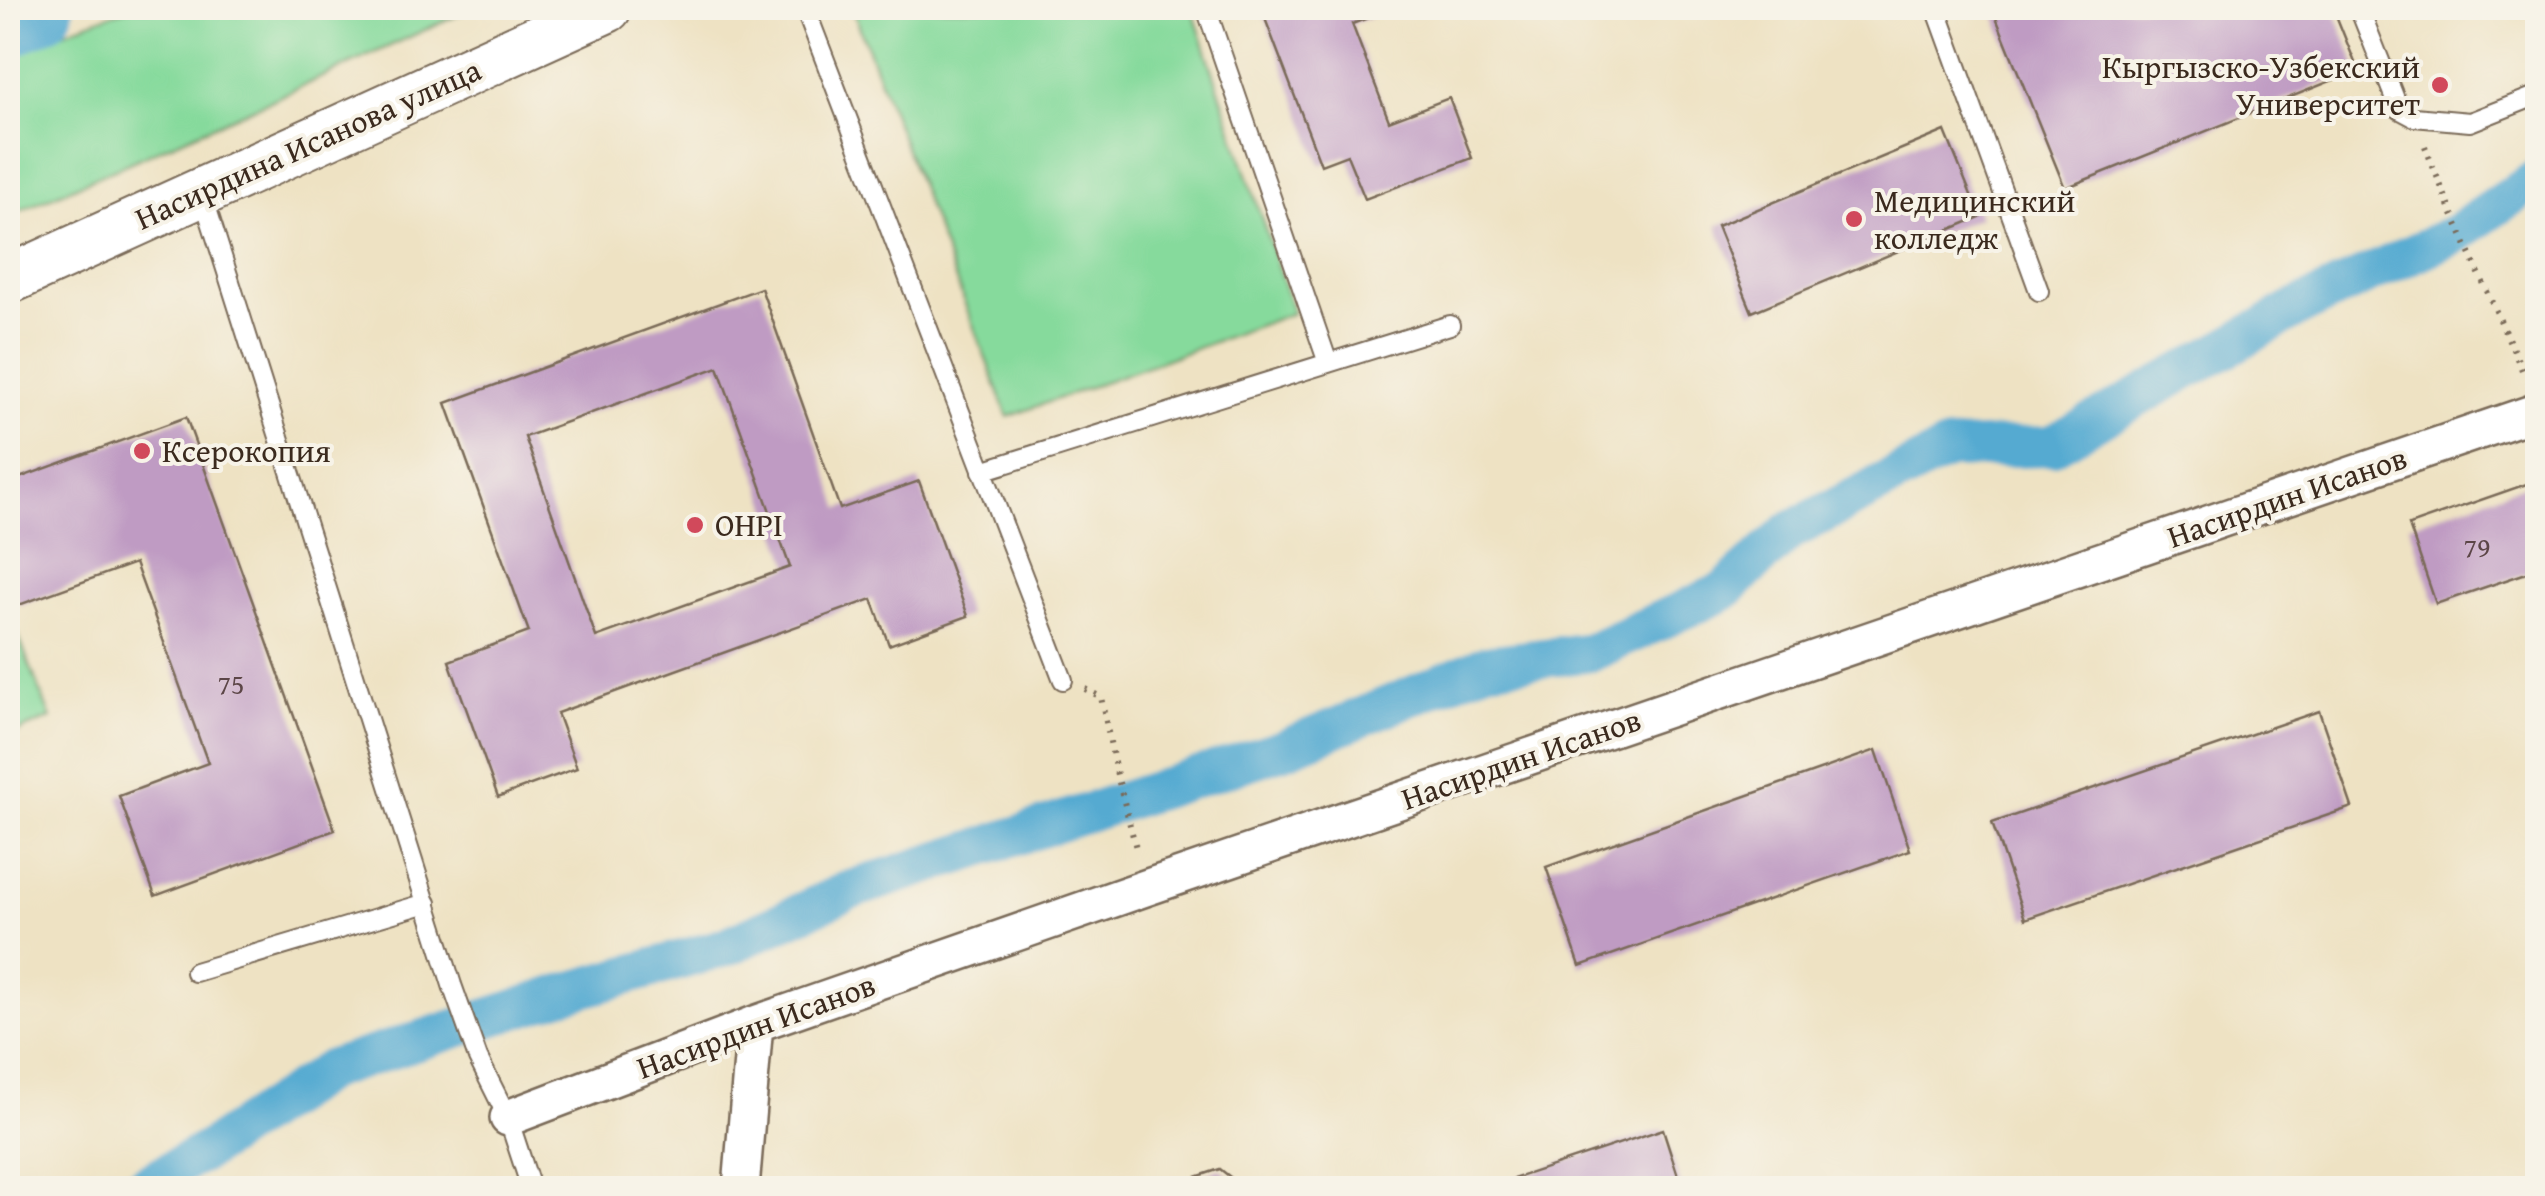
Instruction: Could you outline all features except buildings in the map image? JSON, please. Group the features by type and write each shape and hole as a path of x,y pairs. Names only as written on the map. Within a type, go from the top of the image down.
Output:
{"main road":[{"name":"Насирдина Исанова улица","path":"8,280 608,8"}],"street":[{"name":"Насирдин Исанов","path":"508,1118 755,1024 2534,400"},
{"path":"741,1188 755,1024"}],"lane":[{"path":"805,8 1063,680"},
{"path":"1206,8 1328,363"},
{"path":"1936,8 2039,291"},
{"path":"2359,8 2399,109 2414,117 2470,122 2538,95"},
{"path":"202,193 452,985 478,1058 508,1118 531,1188"},
{"path":"982,471 1450,325"},
{"path":"195,972 427,903"}],"path":[{"path":"2414,117 2449,210 2472,254 2534,400"},
{"path":"1063,680 1101,697 1133,838"}],"green space":[{"path":"128,8 473,8 8,216 8,52"},
{"path":"1192,8 1293,313 1008,417 853,10"},
{"path":"8,611 51,718 8,736"}],"waterway":[{"path":"8,23 39,8"},
{"path":"139,1188 209,1149 331,1069 562,994 726,947 847,891 1284,749 1486,665 1591,652 1723,592 1790,531 1948,449 2051,446 2299,307 2457,233 2538,178"}],"place":[{"name":"Кыргызско-Узбекский Университет","path":"2440,85"},
{"name":"Медицинский колледж","path":"1854,219"},
{"name":"Ксерокопия","path":"142,451"},
{"name":"OHPI","path":"695,525"}]}
